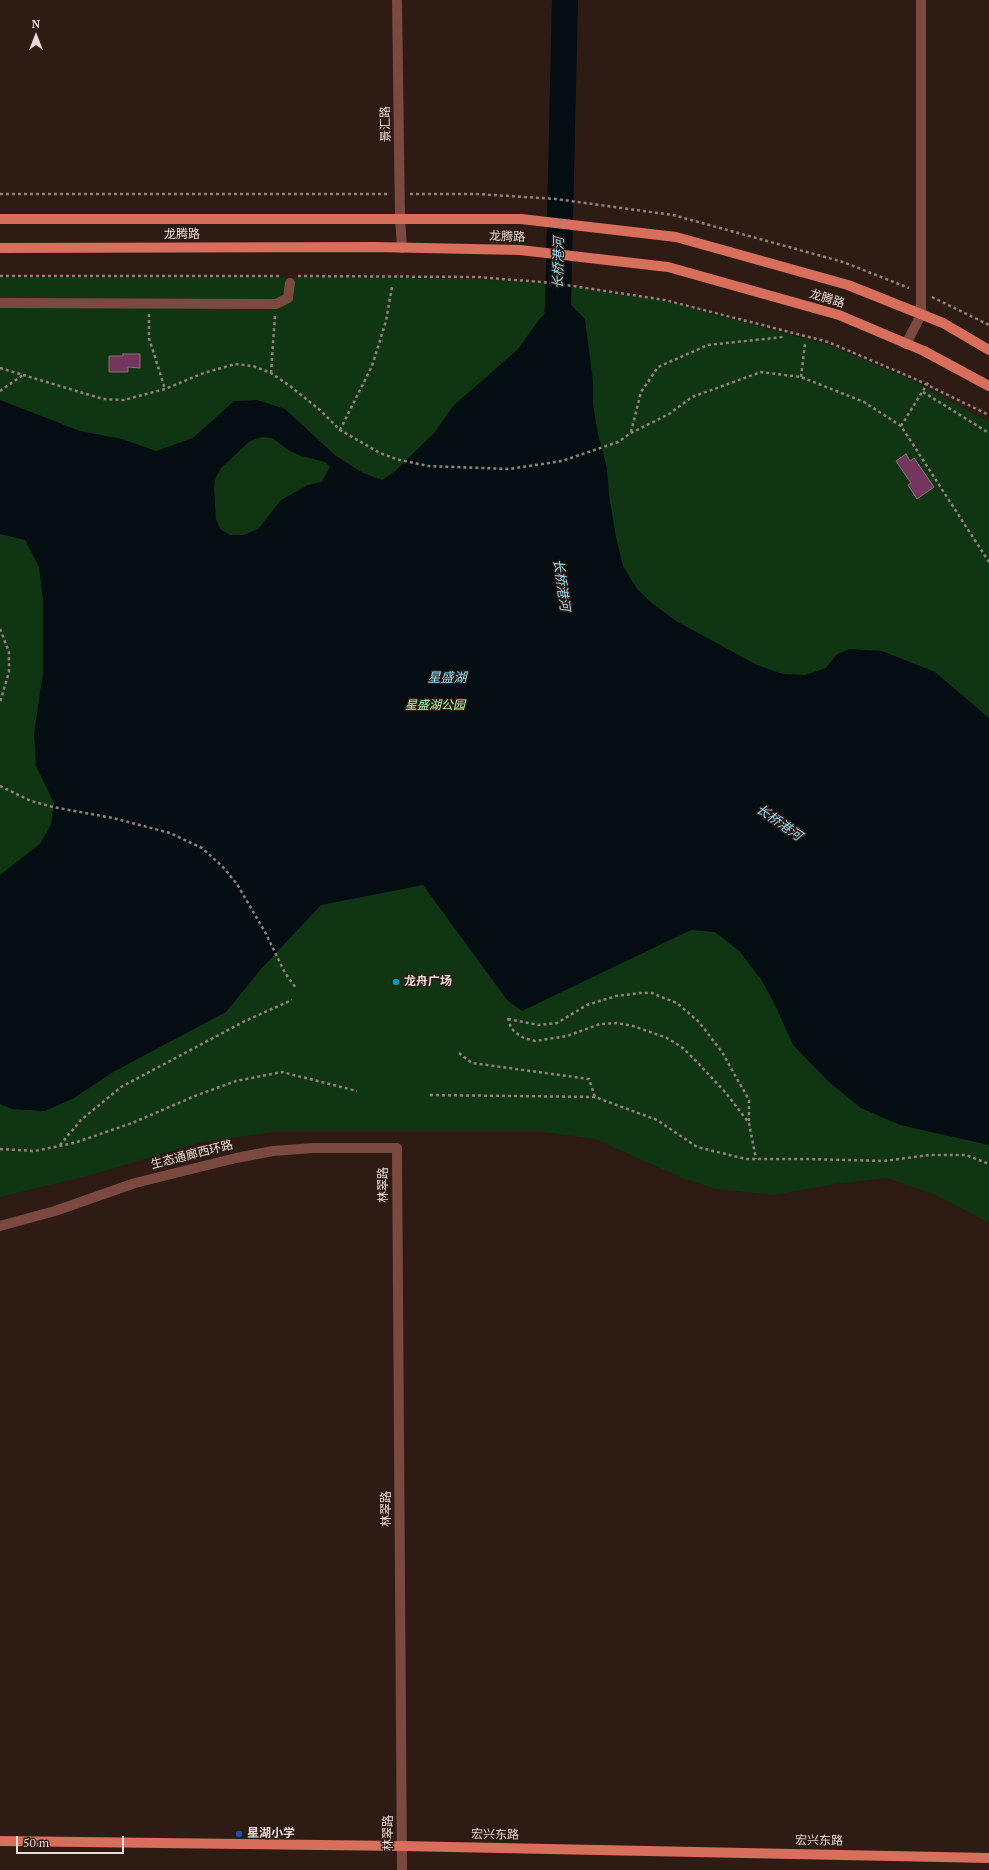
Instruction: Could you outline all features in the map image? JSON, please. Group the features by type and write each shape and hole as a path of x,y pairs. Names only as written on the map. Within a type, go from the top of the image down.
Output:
{"main road":[{"name":"龙腾路","path":"0,219 521,219 676,237 848,285 943,323 989,350"},
{"name":"龙腾路","path":"0,248 402,248 520,250 668,267 839,315 906,344 989,386"},
{"name":"宏兴东路","path":"0,1841 402,1846 989,1858"}],"street":[{"name":"景汇路","path":"397,0 400,218 402,248"},
{"path":"906,344 921,314 921,0"},
{"path":"0,303 276,304 288,298 289,278"},
{"name":"生态通廊西环路","path":"0,1226 55,1211 135,1183 236,1158 273,1151 313,1148 397,1148"},
{"name":"林翠路","path":"397,1148 402,1870"}],"path":[{"path":"0,276 289,278 477,277 553,283 665,300 828,342 913,378 989,415"},
{"path":"340,430 372,366 386,321 392,287"},
{"path":"149,304 149,338 165,389"},
{"path":"271,373 276,304"},
{"path":"631,433 641,392 658,367 708,345 782,337"},
{"path":"801,377 805,344"},
{"path":"0,368 103,399 124,400 165,389 201,374 235,364 254,366 271,373 320,410 340,430 380,453 396,459 428,466 509,469 562,461 618,442 631,433 669,414 692,397 761,372 801,377 864,402 901,426 989,562"},
{"path":"0,391 23,375"},
{"path":"901,426 929,381"},
{"path":"923,392 989,433"},
{"path":"0,629 9,652 9,672 0,702"},
{"path":"0,786 31,801 53,807 113,818 170,832 202,848 223,866 236,884 265,932 285,974 296,988"},
{"path":"750,1123 726,1093 698,1063 683,1048 667,1038 633,1026 611,1023 600,1024 567,1036 535,1041 524,1038 516,1033 511,1028 508,1018 539,1025 557,1023 587,1005 616,996 640,993 652,993 677,1003 699,1022 722,1052 750,1100 750,1123 756,1159"},
{"path":"59,1146 81,1120 121,1087 245,1021 292,1000"},
{"path":"459,1053 472,1063 589,1079 595,1097"},
{"path":"0,1149 35,1151 74,1143 132,1123 195,1096 236,1081 282,1072 357,1092"},
{"path":"430,1095 595,1097 657,1120 697,1147 746,1159 884,1161 929,1155 966,1155 989,1164"}],"green space":[{"name":"星盛湖公园","path":"339,277 477,279 552,284 665,301 828,345 912,380 989,422 989,1223 936,1195 887,1178 835,1184 774,1195 716,1189 682,1178 595,1139 543,1132 274,1132 202,1142 91,1175 0,1197 0,278"}],"water":[{"name":"星盛湖","path":"571,305 585,319 593,381 593,405 598,434 607,468 609,495 616,537 623,566 637,589 652,603 676,621 757,665 783,674 805,675 826,668 836,655 849,649 882,651 935,672 989,718 989,1145 900,1125 861,1108 829,1082 793,1045 775,1005 761,979 739,951 715,932 691,930 522,1011 507,1000 423,885 321,905 261,969 226,1012 113,1072 74,1098 45,1111 12,1109 0,1104 0,875 40,844 51,824 54,803 36,766 34,734 43,673 43,600 39,567 25,540 0,534 0,400 80,431 122,439 156,451 193,438 234,401 257,400 285,409 336,456 363,473 382,480 394,472 435,432 453,406 518,349 541,317 558,306","holes":["262,437 272,438 290,451 301,456 325,462 330,467 322,482 308,485 281,500 258,529 244,535 230,535 220,529 216,519 214,488 216,477 221,468 250,441"]}],"building":[{"path":"123,354 140,354 140,368 128,367 128,372 109,372 109,356 123,356"},
{"path":"906,454 910,461 914,458 934,487 917,499 908,485 911,483 896,461"}],"waterway":[{"name":"长桥港河","path":"555,342 558,306 565,0"}],"place":[{"name":"龙舟广场","path":"396,982"},
{"name":"星湖小学","path":"239,1834"}]}
